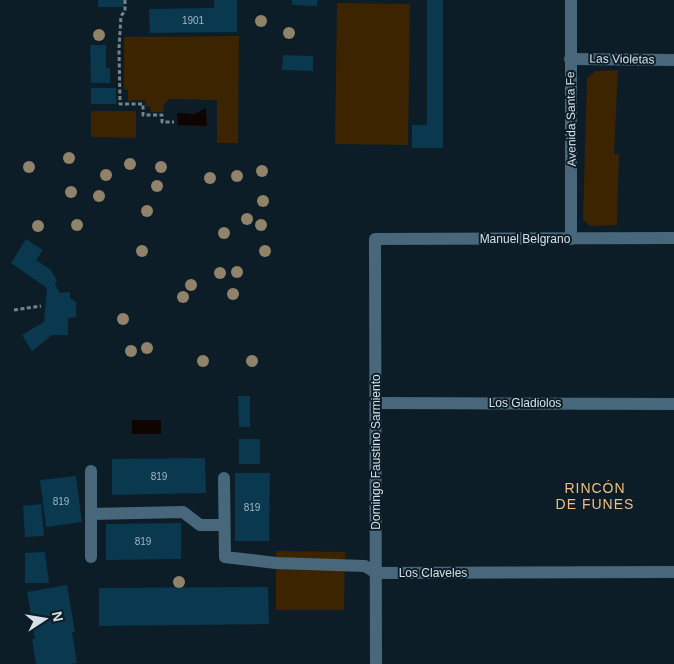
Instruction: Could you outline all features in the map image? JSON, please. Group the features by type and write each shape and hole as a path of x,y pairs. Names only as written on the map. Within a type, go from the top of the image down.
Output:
{"street":[{"name":"Avenida Santa Fe","path":"571,0 572,238"},
{"name":"Las Violetas","path":"570,59 674,60"},
{"name":"Manuel Belgrano","path":"375,239 674,238"},
{"name":"Domingo Faustino Sarmiento","path":"375,239 376,664"},
{"name":"Los Gladiolos","path":"376,403 674,404"},
{"path":"90,472 91,557"},
{"path":"91,514 183,512 200,525 224,525 224,478"},
{"name":"Los Claveles","path":"224,525 225,557 276,563 365,566 376,573 674,572"}],"path":[{"path":"125,0 125,11 121,16 119,48 120,104 143,104 142,115 162,115 162,122 174,122"},
{"path":"14,310 41,306"}],"shaded area":[{"path":"337,3 410,4 408,145 335,144"},
{"path":"239,36 238,143 217,143 217,100 170,99 163,105 164,112 151,112 150,107 145,106 146,100 128,101 128,90 124,89 124,37"},
{"path":"618,70 614,154 619,154 617,225 590,226 583,219 587,78 596,71"},
{"path":"206,108 207,126 178,125 177,113 194,114"},
{"path":"91,111 136,111 136,138 91,137"},
{"path":"132,420 161,420 161,434 132,434"},
{"path":"276,551 345,552 344,610 276,610"}],"building":[{"path":"98,0 123,0 124,7 98,7"},
{"path":"214,0 237,0 237,32 150,33 149,9 214,8"},
{"path":"292,0 317,0 317,6 292,5"},
{"path":"427,0 443,0 443,148 412,148 412,125 427,125"},
{"path":"90,45 106,45 106,68 110,68 110,83 91,83"},
{"path":"283,55 313,56 313,71 282,70"},
{"path":"91,88 116,88 116,104 91,104"},
{"path":"26,239 43,250 36,260 51,270 57,281 55,285 60,293 70,292 70,298 76,302 76,317 68,318 68,335 52,335 32,351 22,335 44,322 47,288 11,263"},
{"path":"238,396 250,396 250,427 239,427"},
{"path":"239,439 260,439 260,464 239,464"},
{"path":"205,458 206,493 112,495 112,459"},
{"path":"235,473 270,473 269,541 235,541"},
{"path":"76,476 82,522 46,527 40,480"},
{"path":"41,504 44,536 25,537 23,506"},
{"path":"181,523 181,559 106,560 106,524"},
{"path":"45,552 49,583 25,583 25,553"},
{"path":"67,585 75,632 72,632 77,663 36,664 32,639 35,639 27,592"},
{"path":"268,587 269,624 99,626 99,588"}],"district":[{"name":"RINCÓN DE FUNES","path":"595,496"}]}
